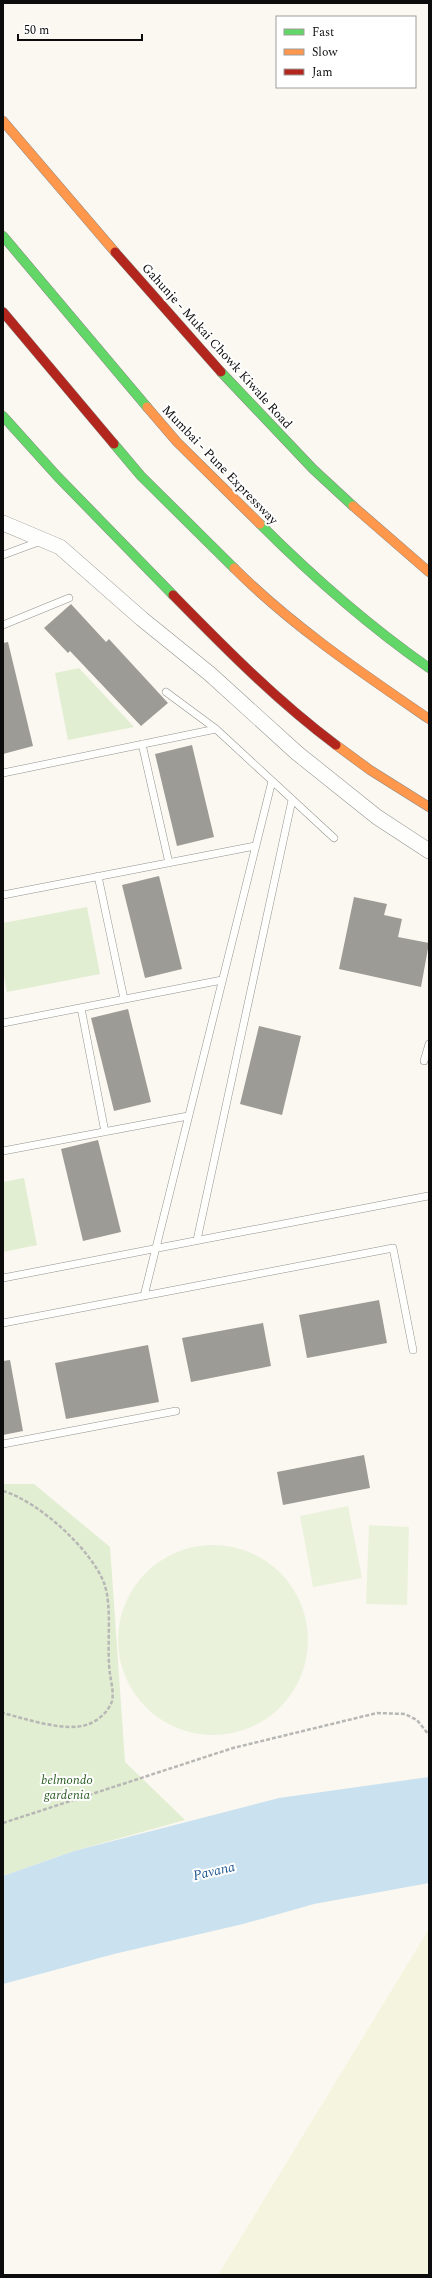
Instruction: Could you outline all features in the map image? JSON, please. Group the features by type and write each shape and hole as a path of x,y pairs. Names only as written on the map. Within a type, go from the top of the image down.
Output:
{"main road":[{"name":"Gahunje - Mukai Chowk Kiwale Road","path":"3,121 272,430 362,517 429,572"},
{"name":"Mumbai - Pune Expressway","path":"3,236 177,442 296,560 406,652 429,668"},
{"path":"3,312 141,476 262,596 379,685 429,719"},
{"path":"3,416 56,476 250,673 308,724 370,770 429,806"}],"street":[{"path":"3,523 60,547 142,619 210,674 297,753 377,816 429,851"}],"lane":[{"path":"3,555 43,540"},
{"path":"3,624 69,598"},
{"path":"166,692 216,729 334,838"},
{"path":"3,773 216,729"},
{"path":"142,744 169,863"},
{"path":"144,1296 272,781"},
{"path":"197,1240 292,800"},
{"path":"3,895 255,846"},
{"path":"98,876 124,999"},
{"path":"3,1023 222,980"},
{"path":"81,1008 105,1132"},
{"path":"424,1061 429,1044"},
{"path":"3,1152 188,1116"},
{"path":"3,1278 428,1196"},
{"path":"3,1323 393,1248 413,1350"},
{"path":"3,1444 176,1411"}],"path":[{"path":"3,1491 32,1505 70,1536 85,1552 104,1583 107,1602 108,1656 112,1691 112,1700 109,1708 100,1718 88,1724 73,1726 44,1723 3,1713"},
{"path":"3,1823 233,1748 377,1713 405,1714 417,1720 429,1735"}],"green space":[{"path":"79,668 134,727 68,740 55,673"},
{"path":"87,907 100,974 7,992 3,971 3,923"},
{"path":"24,1178 37,1245 3,1252 3,1182"},
{"name":"belmondo gardenia","path":"3,1484 34,1484 110,1547 125,1762 185,1820 74,1851 3,1876"},
{"path":"348,1506 362,1578 313,1587 300,1516"},
{"path":"369,1525 409,1527 407,1605 366,1604"},
{"path":"213,1545 232,1547 249,1552 266,1561 280,1573 292,1587 301,1604 306,1621 308,1640 306,1659 301,1676 292,1693 280,1707 266,1719 249,1728 232,1733 213,1735 194,1733 177,1728 160,1719 146,1707 134,1693 125,1676 120,1659 118,1640 120,1621 125,1604 134,1587 146,1573 160,1561 177,1552 194,1547"},
{"path":"429,1929 429,2275 218,2275"}],"water":[{"name":"Pavana","path":"429,1777 429,1883 314,1904 243,1924 114,1954 3,1984 3,1876 74,1851 279,1798"}],"building":[{"path":"71,604 106,642 109,639 168,703 141,726 70,651 68,653 44,628"},
{"path":"8,642 33,746 3,754 3,643"},
{"path":"192,745 214,837 177,846 155,754"},
{"path":"159,876 182,969 145,978 122,885"},
{"path":"354,897 387,904 384,915 402,919 398,937 429,943 421,987 339,969"},
{"path":"128,1009 151,1102 114,1111 91,1018"},
{"path":"259,1026 301,1036 282,1115 240,1104"},
{"path":"98,1140 121,1232 83,1241 61,1149"},
{"path":"379,1300 387,1343 307,1358 299,1315"},
{"path":"263,1323 271,1366 191,1382 182,1338"},
{"path":"148,1345 159,1402 66,1419 55,1363"},
{"path":"10,1360 23,1431 3,1435 3,1361"},
{"path":"364,1455 370,1488 283,1505 277,1472"}],"traffic: fast":[{"path":"3,236 147,407"},
{"path":"221,372 313,469 353,506"},
{"path":"3,416 57,476 173,595"},
{"path":"114,444 141,476 234,568"},
{"path":"260,524 300,563 363,618 429,668"}],"traffic: slow":[{"path":"3,121 115,252"},
{"path":"147,407 177,442 260,524"},
{"path":"353,506 429,572"},
{"path":"234,568 280,610 328,648 429,719"},
{"path":"336,745 370,770 429,807"}],"traffic: jam":[{"path":"115,252 221,372"},
{"path":"3,312 114,444"},
{"path":"173,595 272,692 336,745"}]}
